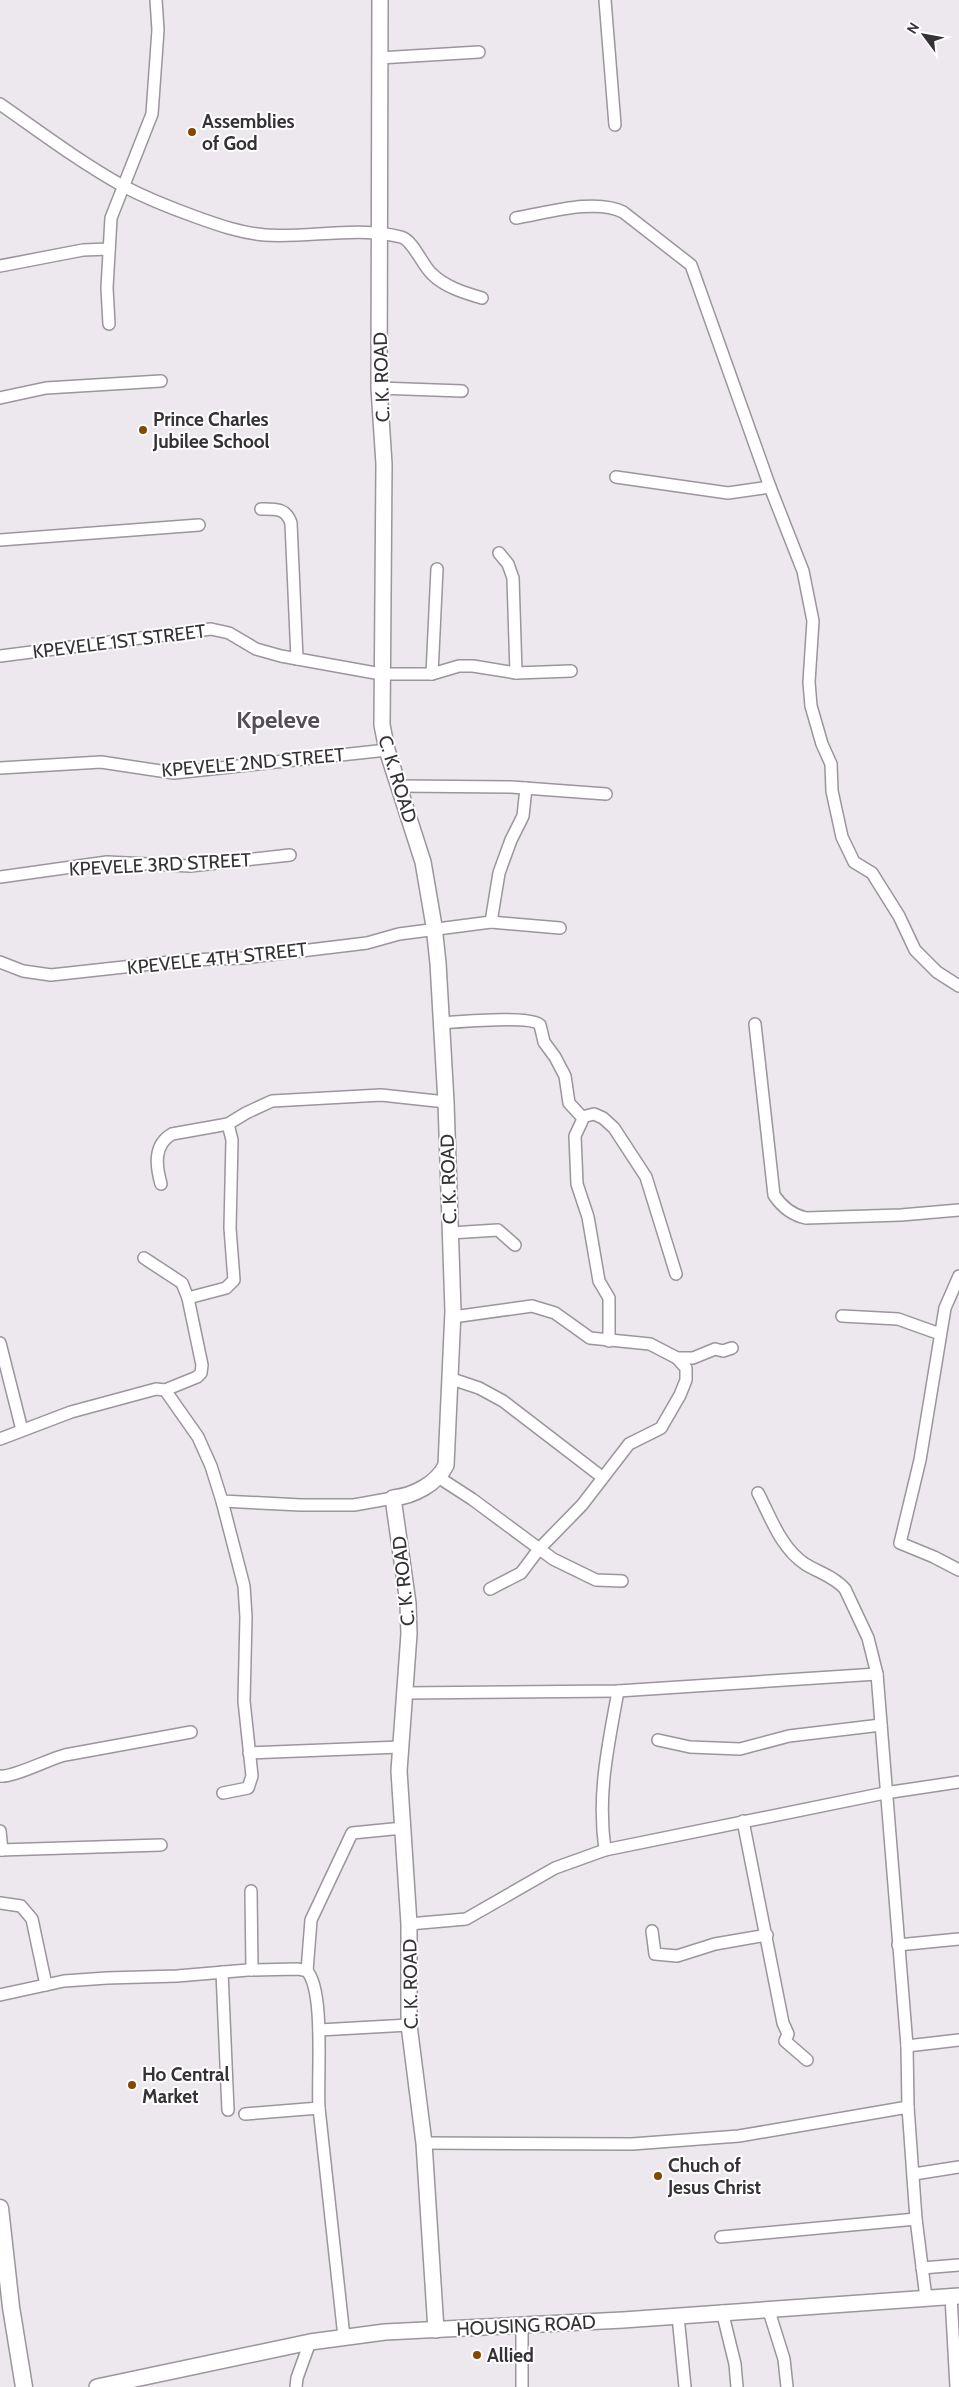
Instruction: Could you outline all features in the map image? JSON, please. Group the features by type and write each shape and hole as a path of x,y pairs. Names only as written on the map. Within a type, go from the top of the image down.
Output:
{"main road":[{"path":"0,2208 1,2242 24,2387"}],"street":[{"path":"109,324 107,288 111,218 152,114 158,30 156,0"},
{"name":"C. K. ROAD","path":"380,0 379,388 384,464 382,725 387,750 421,853 434,930 441,1023 446,1102 453,1317 449,1378 448,1459 438,1477"},
{"path":"605,0 615,125"},
{"path":"379,58 479,52"},
{"path":"0,104 92,168 124,186 176,210 229,229 265,235 379,233 403,237 419,254 426,268 436,277 466,293 482,298"},
{"path":"516,218 595,205 613,207 623,212 691,265 770,488 803,571 813,621 809,682 811,706 822,744 831,764 832,791 842,837 854,862 872,873 898,916 915,950 937,972 959,986"},
{"path":"0,266 82,250 109,249"},
{"path":"0,398 46,388 160,380"},
{"path":"379,388 462,392"},
{"path":"616,477 728,493 770,488"},
{"path":"261,509 280,509 288,514 291,523 297,659"},
{"path":"0,540 199,525"},
{"path":"499,553 508,564 513,578 516,673"},
{"path":"432,674 437,569"},
{"name":"KPEVELE 1ST STREET","path":"0,656 211,629 229,633 256,649 297,659 381,674 432,674 459,666 473,666 516,673 571,672"},
{"name":"KPEVELE 2ND STREET","path":"0,768 101,762 174,773 387,750"},
{"path":"399,786 526,788 606,794"},
{"path":"491,922 499,873 511,840 523,816 526,788"},
{"name":"KPEVELE 3RD STREET","path":"0,877 106,862 190,866 290,855"},
{"name":"KPEVELE 4TH STREET","path":"0,962 23,971 51,975 188,960 243,958 367,942 399,934 491,922 560,928"},
{"path":"441,1023 504,1020 539,1023 544,1042 559,1063 565,1076 569,1103 582,1117"},
{"path":"755,1024 774,1195 782,1206 792,1214 806,1218 901,1215 959,1210"},
{"path":"161,1184 156,1160 158,1149 166,1137 172,1134 228,1124 272,1101 381,1095 446,1102"},
{"path":"582,1117 594,1114 603,1118 614,1128 642,1170 650,1185 676,1274"},
{"path":"582,1117 575,1136 577,1184 588,1217 599,1281 609,1298 608,1342"},
{"path":"188,1298 226,1288 234,1280 230,1228 232,1140 228,1124"},
{"path":"450,1233 498,1230 515,1245"},
{"path":"0,1439 71,1412 156,1390 165,1390 197,1377 202,1370 188,1298 179,1280 154,1267 144,1258"},
{"path":"959,1276 945,1308 920,1460 900,1543 959,1570"},
{"path":"453,1317 532,1306 555,1313 590,1338 608,1342 650,1344 677,1358 686,1368 686,1380 669,1417 661,1428 629,1444 582,1505 539,1549 517,1576 490,1589"},
{"path":"842,1316 898,1319 940,1334"},
{"path":"0,1343 22,1430"},
{"path":"677,1358 693,1358 714,1349 723,1351 732,1348"},
{"path":"449,1378 478,1388 502,1401 602,1477"},
{"path":"165,1390 198,1437 211,1466 244,1586 246,1617 244,1701 252,1768 251,1784 243,1790 223,1793"},
{"path":"222,1501 301,1505 354,1505 418,1491 438,1477 472,1498 553,1559 596,1580 622,1580"},
{"path":"758,1493 786,1546 805,1564 840,1583 845,1589 868,1638 877,1674 885,1793 907,2046 908,2107 916,2220 926,2298"},
{"name":"C. K. ROAD","path":"393,1498 408,1603 409,1634 400,1747 400,1791 409,1924 409,2025 424,2143 436,2330"},
{"path":"404,1693 618,1691 877,1674"},
{"path":"605,1850 601,1800 605,1762 618,1691"},
{"path":"658,1740 690,1747 740,1749 789,1736 880,1724"},
{"path":"0,1776 12,1775 58,1757 191,1732"},
{"path":"249,1753 400,1747"},
{"path":"409,1924 466,1919 555,1868 605,1850 885,1793 959,1782"},
{"path":"743,1821 783,2023 788,2034 785,2041 807,2060"},
{"path":"344,2337 317,2089 319,2030 314,1985 307,1971 311,1920 352,1833 403,1828"},
{"path":"0,1832 1,1850 161,1845"},
{"path":"251,1891 252,1970"},
{"path":"0,1902 21,1906 32,1918 46,1985"},
{"path":"652,1931 654,1954 677,1956 716,1944 767,1936"},
{"path":"898,1945 959,1939"},
{"path":"0,1995 46,1985 107,1978 177,1976 252,1970 298,1969 307,1971"},
{"path":"222,1972 228,2110"},
{"path":"319,2030 409,2025"},
{"path":"907,2046 959,2040"},
{"path":"424,2143 529,2142 580,2145 719,2137 908,2107"},
{"path":"245,2114 319,2108"},
{"path":"914,2174 959,2167"},
{"path":"721,2237 916,2220"},
{"path":"922,2268 959,2265"},
{"path":"955,2296 956,2387"},
{"name":"HOUSING ROAD","path":"97,2387 310,2342 385,2332 678,2316 722,2311 955,2296"},
{"path":"768,2308 784,2359 787,2387"},
{"path":"722,2311 737,2387"},
{"path":"678,2316 685,2387"},
{"path":"522,2324 522,2387"},
{"path":"296,2387 297,2378 310,2342"}],"place":[{"name":"Assemblies of God","path":"192,132"},
{"name":"Prince Charles Jubilee School","path":"143,430"},
{"name":"Ho Central Market","path":"132,2085"},
{"name":"Chuch of Jesus Christ","path":"658,2176"},
{"name":"Allied","path":"477,2355"}],"district":[{"name":"Kpeleve","path":"278,720"}]}
